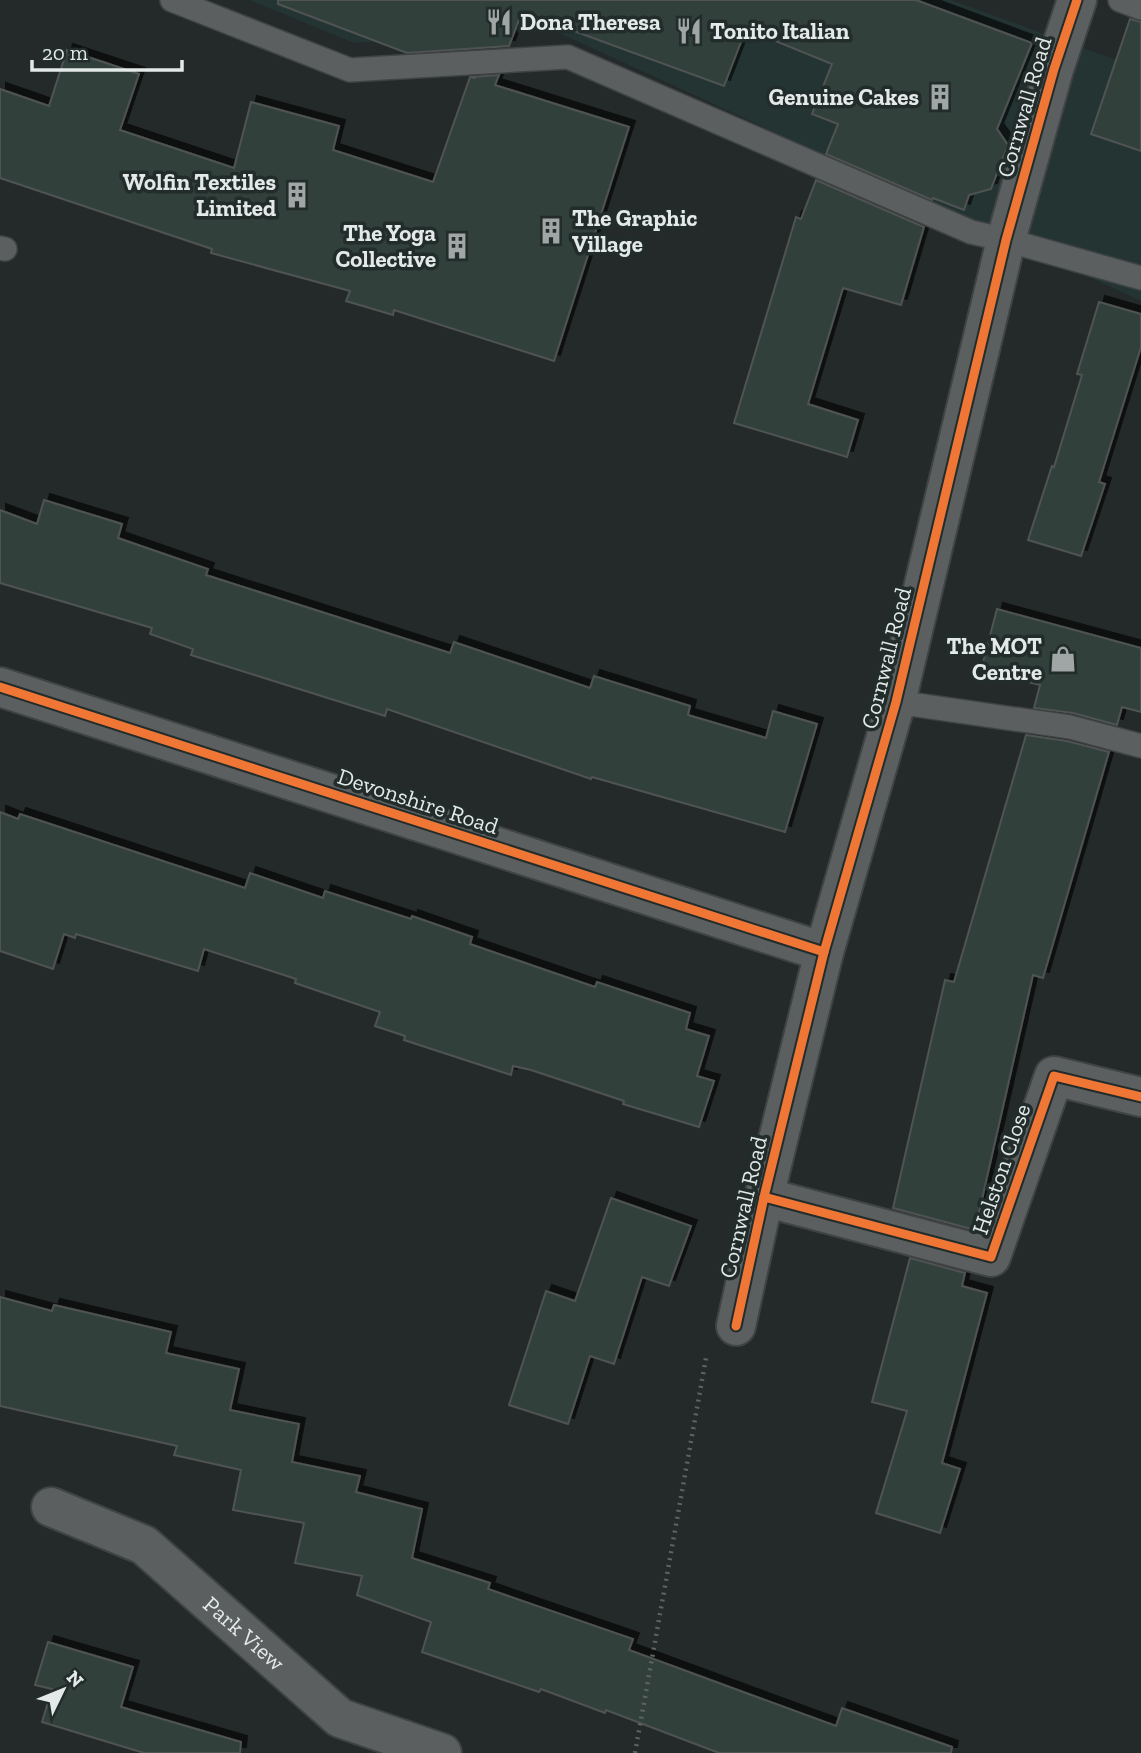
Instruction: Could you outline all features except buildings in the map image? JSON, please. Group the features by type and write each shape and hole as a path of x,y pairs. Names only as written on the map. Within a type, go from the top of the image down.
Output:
{"street":[{"name":"Cornwall Road","path":"736,1326 764,1197 824,951 896,702 1006,240 1054,69 1077,0"},
{"name":"Devonshire Road","path":"0,687 824,951"},
{"name":"Helston Close","path":"764,1197 991,1257 1054,1076 1141,1097"},
{"name":"Park View","path":"51,1507 144,1545 340,1718 442,1753"}],"lane":[{"path":"172,0 350,70 568,57 971,232 1141,278"},
{"path":"1120,0 1141,8"},
{"path":"896,702 1070,727 1141,746"}],"path":[{"path":"635,1753 708,1343 736,1326"}],"shaded area":[{"path":"249,0 951,0 1141,69 1141,301 555,31 354,43"}],"cycle path":[{"path":"736,1326 764,1197 824,952 896,702 1006,240 1054,69 1077,0"},
{"path":"0,687 824,952"},
{"path":"764,1197 991,1257 1054,1076 1141,1097"}],"place":[{"name":"Dona Theresa","path":"499,22"},
{"name":"Tonito Italian","path":"689,31"},
{"name":"Genuine Cakes","path":"940,97"},
{"name":"Wolfin Textiles Limited","path":"297,195"},
{"name":"The Graphic Village","path":"551,231"},
{"name":"The Yoga Collective","path":"457,246"},
{"name":"The MOT Centre","path":"1063,659"}]}
